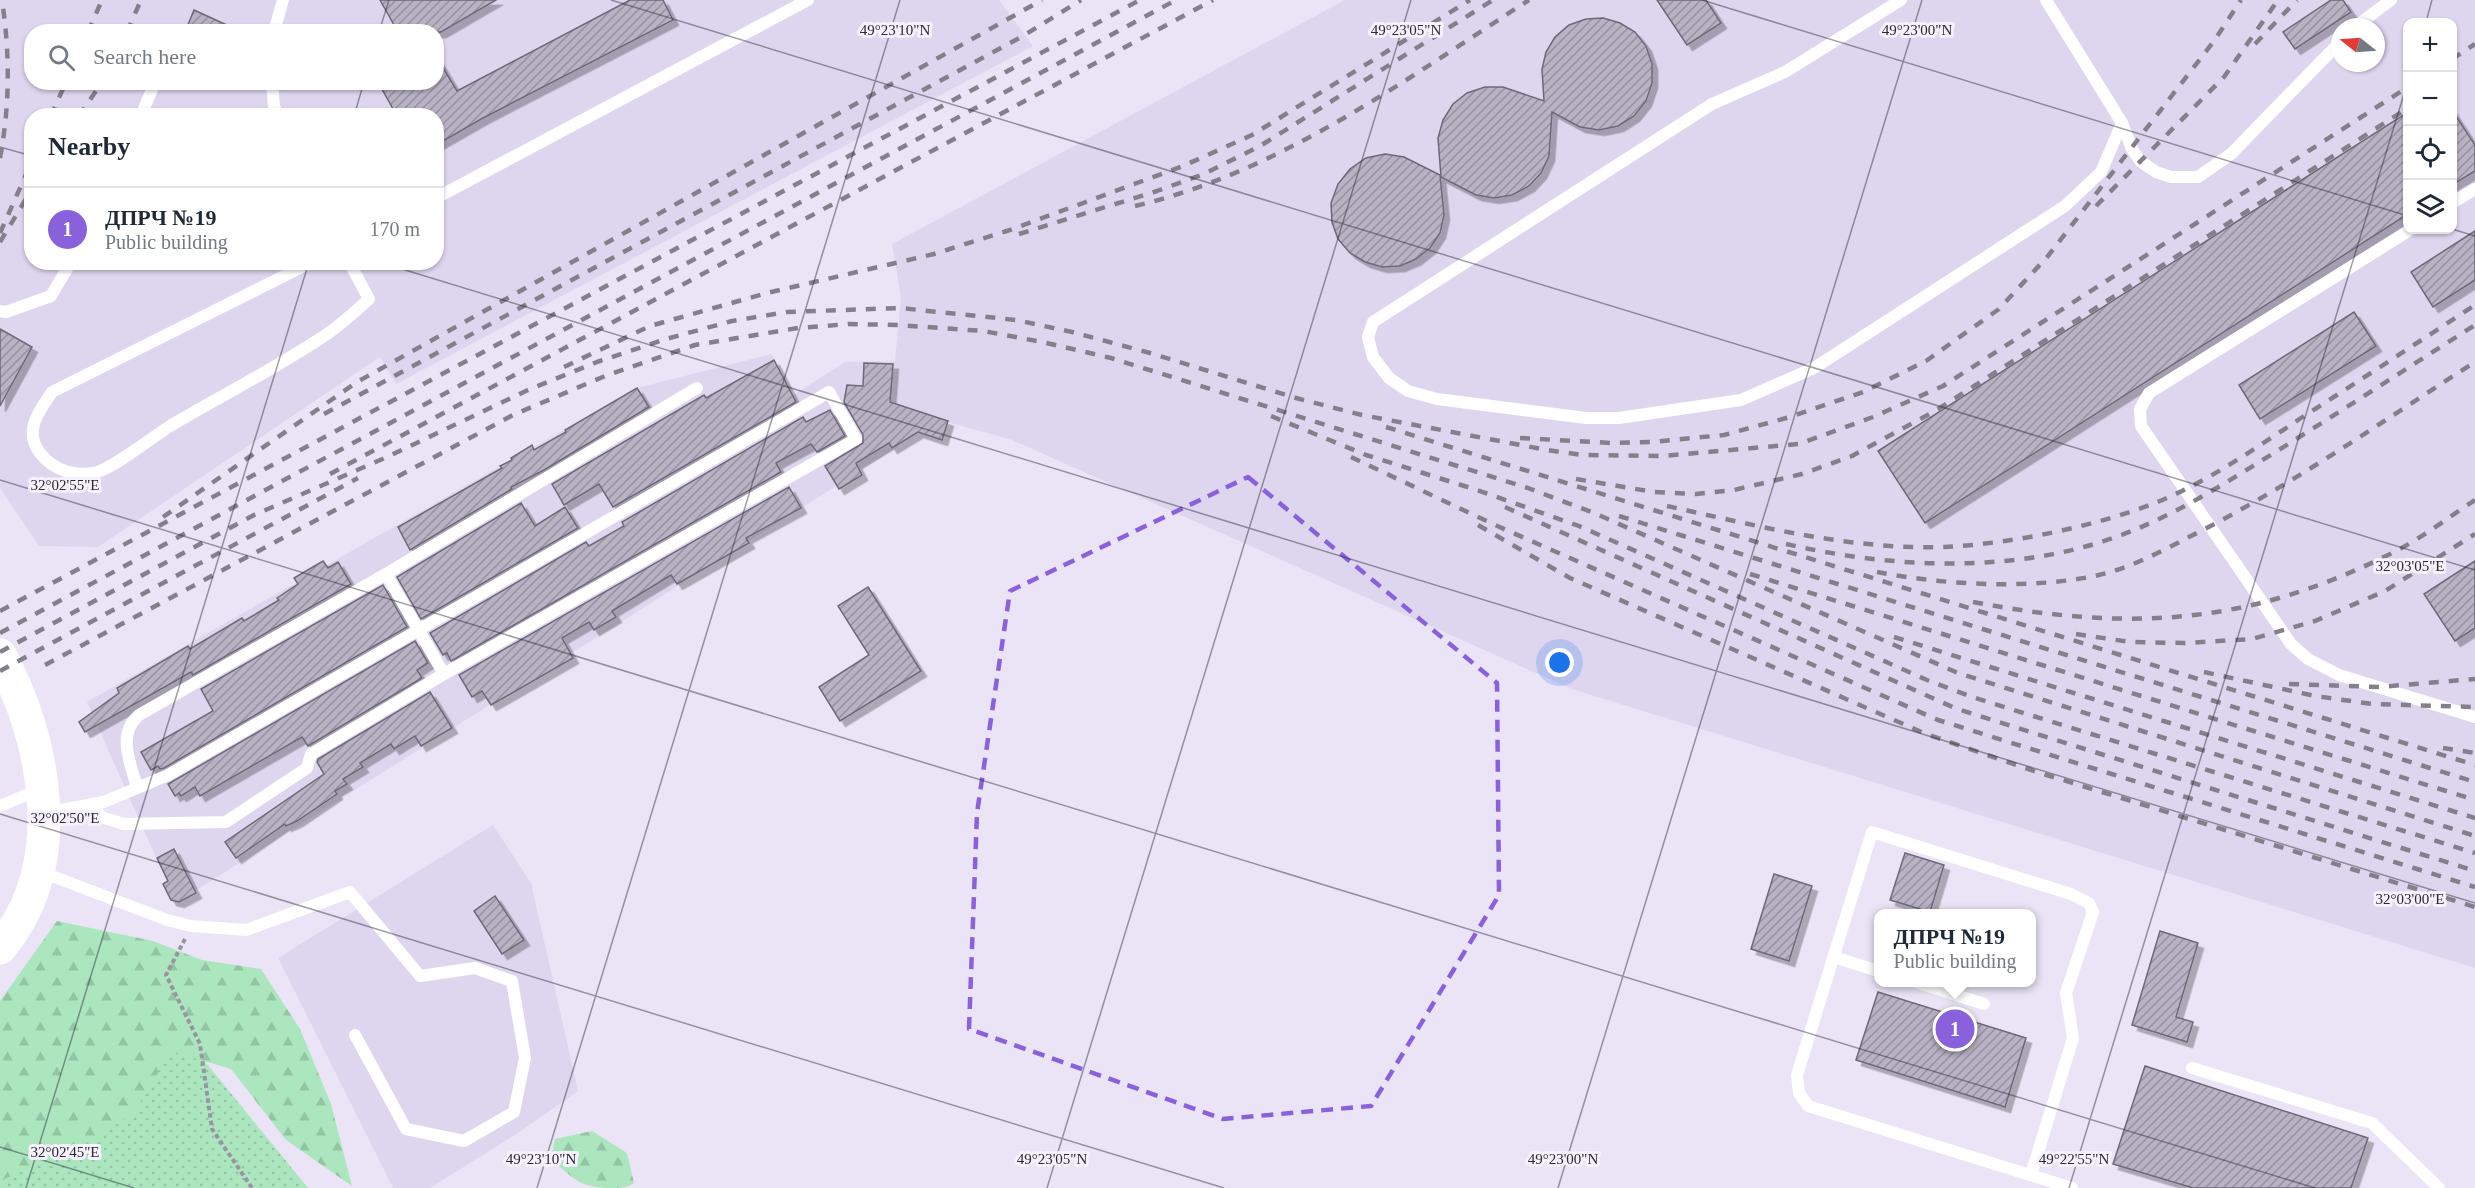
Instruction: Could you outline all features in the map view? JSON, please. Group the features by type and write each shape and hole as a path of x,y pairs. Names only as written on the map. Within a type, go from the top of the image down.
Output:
{"main road":[{"path":"0,655 29,722 37,750 43,801 43,843 31,895 19,921 0,948"}],"lane":[{"path":"276,24 283,0"},
{"path":"444,194 808,0"},
{"path":"1900,0 1785,72 1712,104 1373,322 1368,337 1373,357 1389,378 1408,391 1437,399 1586,418 1619,418 1741,400 1814,368 2065,206 2101,172 2122,123"},
{"path":"2046,0 2122,123 2132,149 2140,161 2156,172 2171,177 2198,177 2231,154 2331,51"},
{"path":"2367,18 2391,0"},
{"path":"144,108 152,90"},
{"path":"273,90 275,108"},
{"path":"2457,200 2475,189"},
{"path":"2404,234 2149,393 2140,410 2141,426 2290,644 2307,659 2339,675 2475,717"},
{"path":"0,311 6,312 51,296 66,270"},
{"path":"296,270 52,392 34,419 32,434 39,452 49,462 65,472 81,474 100,471 169,427 328,334 369,299 353,270"},
{"path":"137,788 125,739 131,723 139,715 386,574 697,388"},
{"path":"0,806 43,801 92,804 104,802 168,775 829,392 856,440 444,674 311,754 307,768 226,822 124,824 101,817 92,804"},
{"path":"386,574 444,674"},
{"path":"2031,1175 2073,1038 2066,993 2092,912 2089,903 2071,894 1872,832 1797,1075 1799,1093 1808,1106 2072,1188"},
{"path":"38,871 191,927 246,930 350,891 420,976 476,968 512,981 525,1058 514,1112 464,1141 406,1129 355,1035"},
{"path":"1834,957 1874,970"},
{"path":"1931,987 1984,1004"},
{"path":"2192,1068 2372,1123 2439,1188"}],"path":[{"path":"191,927 166,975 200,1044 212,1129 252,1188"}],"highlighted area":[{"path":"1248,477 1497,683 1499,895 1371,1106 1223,1119 969,1029 977,813 1010,591"}],"shaded area":[{"path":"0,0 999,0 1033,46 396,384 380,357 98,547 39,546 0,488"},
{"path":"1345,0 2475,0 2475,968 1572,689 1012,440 901,409 898,447 176,903 87,702 637,388 772,354 790,397 845,362 895,361 901,298 892,244"},
{"path":"493,825 531,883 578,1091 521,1131 430,1188 393,1188 278,958"}],"green space":[{"path":"57,921 153,941 202,960 261,969 300,1029 331,1104 352,1186 286,1140 231,1069 171,1051 134,1113 86,1143 0,1181 0,1001"},
{"path":"163,1010 308,1188 0,1188 0,1167"},
{"path":"592,1131 627,1153 634,1183 621,1188 601,1188 585,1184 572,1177 551,1159 555,1139"}],"building":[{"path":"380,0 496,0 444,30 444,24 394,24"},
{"path":"630,0 663,0 673,20 444,140 444,108 393,108 382,90 444,90 444,69 457,91"},
{"path":"1657,0 1706,0 1721,23 1687,45"},
{"path":"2331,0 2343,0 2351,12 2342,18 2331,18 2331,25 2295,49 2283,32"},
{"path":"194,10 225,24 188,24"},
{"path":"1603,18 1620,23 1635,32 1646,46 1652,64 1652,83 1646,101 1634,116 1618,126 1599,130 1580,127 1552,112 1549,156 1541,173 1529,186 1512,195 1494,198 1476,195 1441,177 1438,138 1443,120 1453,104 1467,93 1485,87 1503,87 1544,101 1542,69 1546,52 1555,37 1569,25 1586,19"},
{"path":"2403,115 2403,217 1925,523 1878,451"},
{"path":"2457,118 2475,145 2475,171 2457,182"},
{"path":"1385,154 1404,157 1440,175 1444,215 1440,233 1430,248 1416,259 1400,266 1382,267 1365,262 1350,253 1338,239 1332,222 1331,203 1338,184 1350,169 1366,158"},
{"path":"2475,231 2475,280 2433,307 2411,272"},
{"path":"2354,312 2376,346 2260,419 2239,385"},
{"path":"0,329 32,347 0,406"},
{"path":"774,360 796,402 613,507 599,484 564,505 552,484 704,395 706,398"},
{"path":"864,363 893,364 890,402 948,421 942,440 918,432 892,448 889,443 856,463 862,475 839,489 825,466 863,443 863,435 844,402 847,385 863,386"},
{"path":"637,388 649,407 544,470 511,487 512,489 410,550 398,527 502,468 500,466 532,445 534,450"},
{"path":"830,410 845,436 817,452 811,444 776,463 781,472 451,661 447,653 443,655 430,633 586,542 589,546 624,526 622,522 803,417 806,422"},
{"path":"789,487 801,508 746,538 749,543 677,584 671,575 612,611 616,617 594,630 589,622 562,638 573,658 491,705 482,691 472,697 459,675"},
{"path":"521,503 535,526 565,507 578,528 421,619 397,577"},
{"path":"323,561 328,568 338,562 351,584 193,675 191,672 85,732 79,722 119,693 117,688 188,646 190,649 242,618 244,621 279,600 277,598 298,584 294,578"},
{"path":"2475,561 2475,628 2455,641 2424,594"},
{"path":"383,585 407,627 164,768 160,769 158,766 151,770 141,752 213,711 201,689"},
{"path":"868,587 921,671 840,721 819,687 869,655 838,606"},
{"path":"415,641 428,663 417,670 422,678 308,746 302,737 200,796 195,787 181,796 179,793 175,796 168,784"},
{"path":"430,692 452,728 421,746 415,736 394,749 391,744 360,763 363,767 343,779 347,784 335,791 337,794 297,821 286,826 285,824 236,858 225,842 324,774 317,762 318,759"},
{"path":"174,849 196,893 179,902 171,900 163,884 168,881 157,858"},
{"path":"1905,853 1944,865 1931,909 1920,909 1890,900"},
{"path":"1774,874 1812,886 1789,961 1751,949"},
{"path":"495,896 524,940 502,954 474,911"},
{"path":"2160,931 2198,943 2176,1017 2193,1022 2187,1042 2132,1025"},
{"path":"1878,992 2026,1038 2005,1107 1856,1060"},
{"path":"2145,1066 2368,1138 2351,1188 2193,1188 2113,1164"}],"railway":[{"path":"0,158 6,119 8,79 2,0"},
{"path":"92,24 102,0"},
{"path":"130,24 141,0"},
{"path":"163,517 357,382 1042,0"},
{"path":"324,414 1023,36 1081,0"},
{"path":"0,611 1140,0"},
{"path":"0,633 1176,0"},
{"path":"330,474 1213,0"},
{"path":"564,367 650,326 767,293 934,254 1010,230 1183,166 1252,135 1470,0"},
{"path":"1019,234 1204,174 1260,146 1493,0"},
{"path":"1135,206 1188,191 1240,171 1291,147 1388,91 1529,0"},
{"path":"1520,438 1612,443 1724,435 1790,417 1863,392 1926,361 1999,309 2048,256 2214,41 2241,0"},
{"path":"2096,206 2224,77 2278,0"},
{"path":"2255,44 2297,0"},
{"path":"2457,56 2475,44"},
{"path":"55,108 62,90"},
{"path":"84,108 97,90"},
{"path":"0,652 254,515 387,457 528,390 597,362 666,339 732,321 787,312 900,308 1016,320 1150,353 1296,398 1362,415 1582,455 1662,456 1799,444 1873,417 1943,386 2403,90"},
{"path":"1576,479 1654,492 1696,494 1734,490 1802,474 1852,456 1935,411 2403,111"},
{"path":"0,233 24,179"},
{"path":"0,242 24,202"},
{"path":"1667,506 1839,541 1909,547 1944,547 1997,542 2082,526 2160,501 2215,473 2475,305"},
{"path":"45,665 513,415 605,376 695,345 798,328 849,324 898,325 983,331 1111,358 1528,488 1594,513 1958,673 2475,836"},
{"path":"1786,544 1867,558 1950,564 2033,558 2074,550 2113,538 2156,521 2217,488 2475,325"},
{"path":"1877,572 1959,583 2017,584 2073,580 2122,568 2166,549 2261,498 2334,454 2475,362"},
{"path":"1271,416 1366,455 1477,490 1579,526 1927,680 1972,697 2475,853"},
{"path":"1386,427 2475,765"},
{"path":"1351,457 1495,525 1938,720 2475,887"},
{"path":"0,671 358,478"},
{"path":"1973,602 2083,617 2134,619 2184,616 2234,609 2283,597 2334,579 2386,556 2421,537 2475,500"},
{"path":"1505,507 1957,709 2475,871"},
{"path":"1619,516 2475,782"},
{"path":"1478,525 1570,578 1926,734 2037,772 2475,907"},
{"path":"2076,634 2130,642 2185,643 2252,639 2315,621 2385,591 2475,534"},
{"path":"1750,574 2475,800"},
{"path":"1894,637 2475,818"},
{"path":"2204,672 2315,696 2372,704 2475,707"},
{"path":"2289,684 2379,687 2475,679"},
{"path":"2443,748 2475,753"}],"place":[{"name":"ДПРЧ №19","path":"1955,1029"}]}
